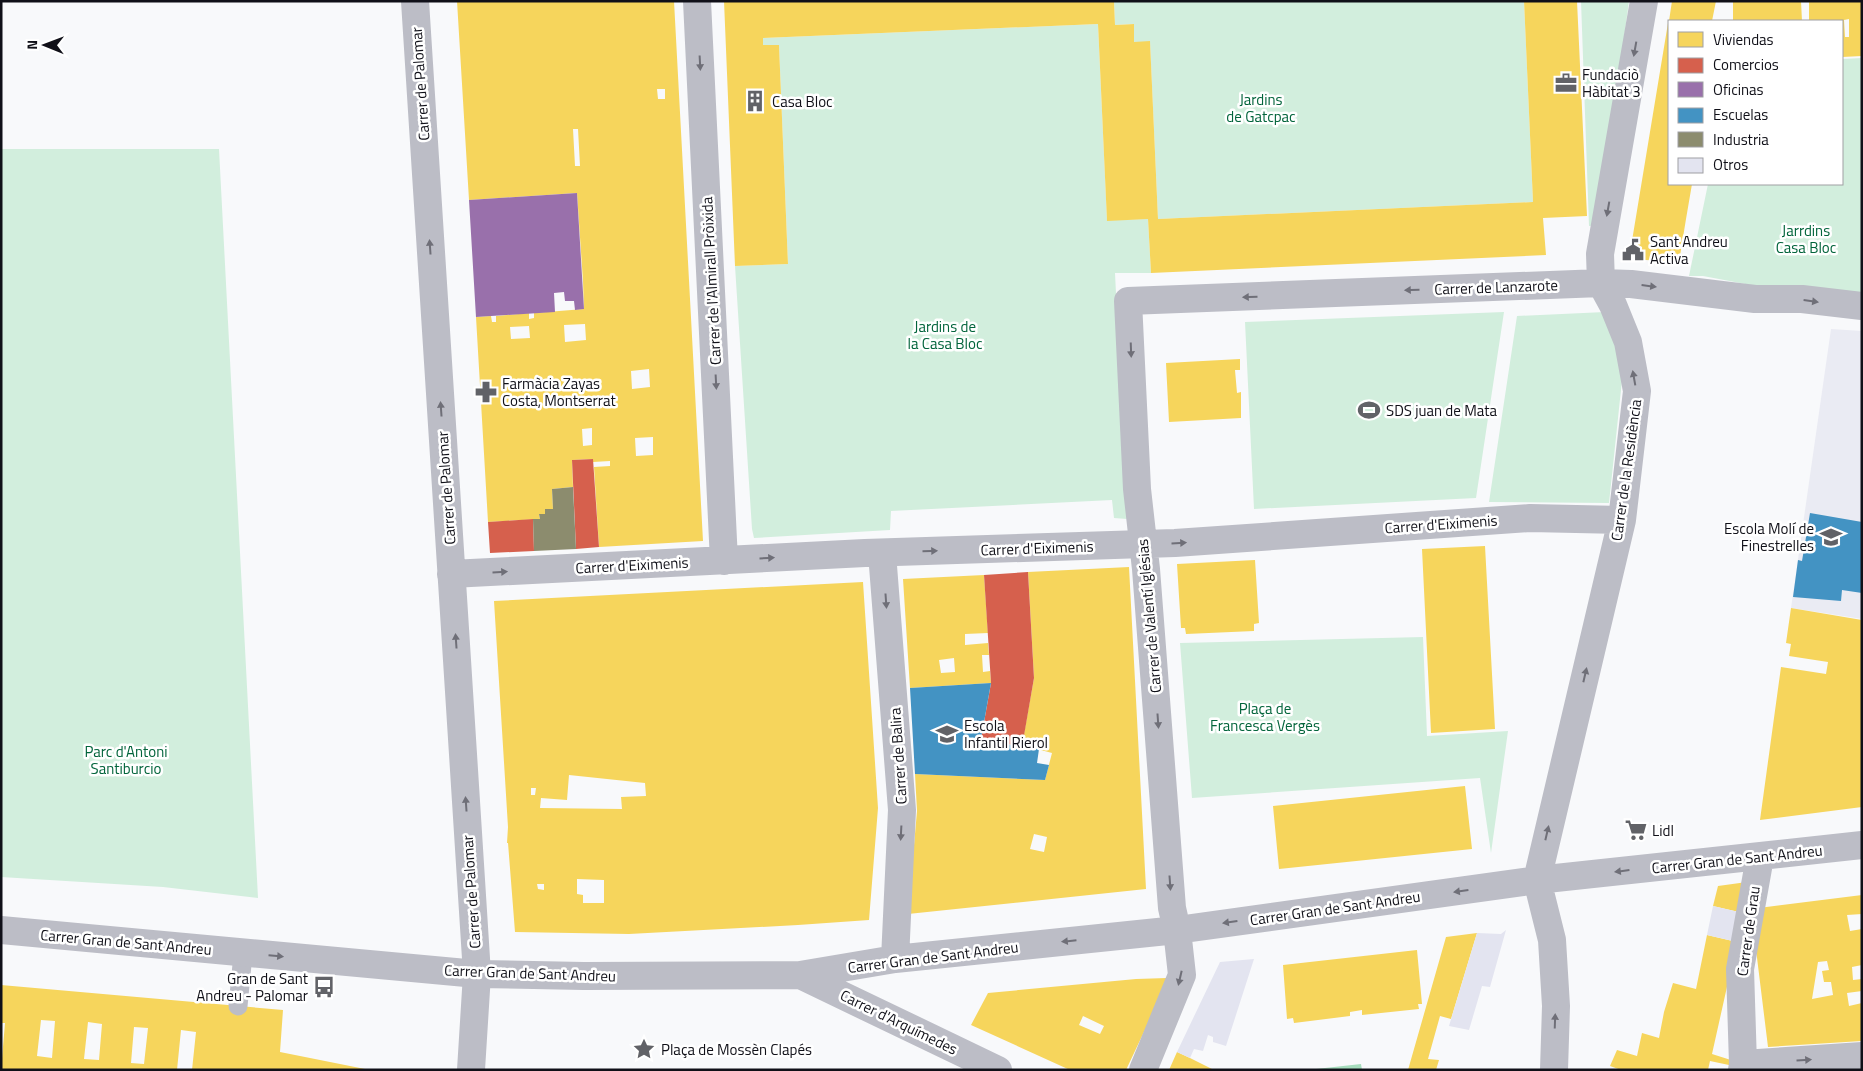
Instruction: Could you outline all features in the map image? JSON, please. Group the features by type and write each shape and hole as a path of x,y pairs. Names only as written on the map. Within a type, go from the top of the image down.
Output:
{"street":[{"name":"Carrer de Palomar","path":"415,1 477,974"},
{"name":"Carrer de l'Almirall Pròixida","path":"697,1 724,561"},
{"name":"Carrer de la Residència","path":"1537,880 1622,520 1637,392 1628,342 1614,305 1601,283 1600,254 1644,1"},
{"name":"Carrer de Lanzarote","path":"1128,301 1601,283 1631,284 1755,299 1802,299 1862,306"},
{"name":"Carrer de Valentí Iglésias","path":"1128,301 1137,489 1146,569 1172,908 1177,930 1182,975 1143,1070"},
{"name":"Carrer d'Eiximenis","path":"451,574 882,553 1175,543 1530,518 1622,520"},
{"name":"Carrer de Balira","path":"882,553 902,810 896,959"},
{"name":"Carrer Gran de Sant Andreu","path":"1,930 243,954 477,974 584,976 800,975 896,959 1177,930 1537,880 1862,845"},
{"name":"Carrer de Grau","path":"1760,857 1740,969 1742,1067 1862,1056"},
{"path":"1537,880 1552,940 1556,1006 1554,1070"},
{"path":"471,1070 477,974"},
{"name":"Carrer d'Arquímedes","path":"800,975 998,1070"}],"lane":[{"path":"238,1006 243,954"}],"shaded area":[{"name":"Escola Molí de Finestrelles","path":"1831,329 1862,331 1862,619 1791,608"},
{"path":"1361,1064 1362,1070 1307,1070"}],"green space":[{"name":"Jardins de Gatcpac","path":"1114,1 1524,1 1533,202 1158,219 1150,42 1134,42 1133,24 1115,25"},
{"path":"1581,1 1629,1 1599,225 1589,226"},
{"name":"Jardins de la Casa Bloc","path":"1098,24 1107,220 1148,219 1151,273 1115,273 1127,519 1114,518 1112,500 891,511 890,530 754,538 735,266 788,264 779,45 763,45 763,38"},
{"name":"Jarrdins Casa Bloc","path":"1862,58 1862,306 1703,276 1689,276 1708,185 1843,185 1843,59"},
{"name":"Parc d'Antoni Santiburcio","path":"1,149 219,149 258,898 163,887 1,877"},
{"name":"SDS juan de Mata","path":"1504,312 1476,498 1254,509 1245,322"},
{"path":"1605,312 1623,371 1609,503 1489,502 1517,316"},
{"name":"Plaça de Francesca Vergès","path":"1423,637 1427,736 1508,731 1491,853 1480,778 1192,798 1180,643"}],"building: Viviendas":[{"path":"457,1 674,1 703,541 599,547 594,467 610,466 610,461 593,462 593,459 572,460 573,487 552,489 553,509 545,509 545,514 539,514 540,519 488,522 476,317 491,316 492,322 496,322 496,316 529,313 529,319 534,318 534,313 584,309 583,281 577,193 469,200","holes":["657,89 665,89 665,99 658,99","573,129 578,129 580,166 575,166","585,324 586,340 565,342 564,325","529,326 530,338 511,339 510,327","649,369 650,387 632,389 631,371","592,428 592,445 583,446 582,429","653,437 653,455 636,456 635,438"]},
{"name":"Casa Bloc","path":"724,1 1114,1 1115,25 1134,24 1134,42 1150,41 1158,219 1533,202 1524,1 1577,1 1587,216 1543,218 1546,255 1151,273 1148,219 1107,221 1098,24 763,38 763,45 779,45 788,264 735,266"},
{"path":"1672,1 1716,1 1712,20 1669,20"},
{"path":"1733,1 1801,1 1802,20 1733,20"},
{"path":"1809,1 1862,1 1862,56 1843,57 1843,20 1809,20","holes":["1849,19 1849,37 1845,37 1844,20"]},
{"path":"1668,23 1668,185 1692,185 1679,262 1629,259"},
{"path":"1240,359 1240,370 1235,370 1237,393 1241,392 1241,418 1169,422 1166,363"},
{"path":"1485,546 1495,729 1431,733 1422,549"},
{"path":"1255,560 1259,623 1254,624 1254,631 1186,634 1185,628 1181,628 1177,564"},
{"path":"1129,567 1146,889 908,914 917,811 915,774 1045,780 1052,753 1022,745 1034,678 1028,572","holes":["1034,834 1047,837 1044,852 1030,849"]},
{"path":"984,575 988,633 965,634 965,645 988,643 989,655 982,655 983,672 990,671 991,683 910,688 903,579","holes":["954,658 955,672 941,673 939,660"]},
{"path":"863,582 878,808 869,920 629,934 515,932 507,843 508,827 494,601","holes":["569,775 645,783 646,796 621,797 622,809 540,808 541,798 567,800","531,788 536,788 535,795 531,795","577,879 604,880 604,903 583,903 583,895 577,894","537,884 544,884 544,890 538,889"]},
{"path":"1791,608 1862,620 1862,807 1760,820 1781,667 1826,674 1828,662 1789,656 1791,644 1786,643"},
{"path":"1465,786 1472,849 1279,869 1273,806"},
{"path":"1747,882 1743,913 1713,906 1718,886"},
{"path":"1862,895 1862,914 1847,915 1850,931 1862,929 1862,965 1852,967 1853,980 1862,979 1862,991 1847,993 1849,1006 1862,1003 1862,1041 1768,1047 1751,909","holes":["1827,961 1829,970 1822,971 1824,982 1831,982 1833,995 1812,999 1818,962"]},
{"path":"1477,933 1451,1019 1440,1016 1428,1059 1439,1060 1436,1070 1408,1070 1446,937"},
{"path":"1707,935 1737,942 1712,1054 1734,1061 1729,1065 1710,1061 1708,1070 1621,1070 1610,1066 1617,1050 1637,1056 1642,1033 1659,1038 1664,1012 1673,983 1696,989"},
{"path":"1417,950 1422,1004 1418,1004 1419,1009 1362,1015 1362,1010 1350,1012 1350,1016 1294,1023 1293,1018 1287,1019 1283,965"},
{"path":"1136,979 1169,979 1126,1070 1070,1070 971,1025 988,993","holes":["1083,1016 1104,1026 1100,1034 1079,1025"]},
{"path":"1,985 283,1010 280,1052 370,1070 192,1070 196,1032 181,1030 177,1070 1,1070 5,1023 1,1023","holes":["41,1020 55,1021 52,1058 37,1056","88,1022 102,1024 99,1060 84,1059","134,1027 148,1028 144,1064 131,1063"]},
{"path":"1177,1052 1190,1058 1214,1070 1169,1070"}],"building: Comercios":[{"path":"593,459 599,547 576,549 572,460"},
{"path":"533,519 534,551 490,553 488,522"},
{"path":"1028,572 1034,678 1022,747 981,739 991,683 984,575"}],"building: Oficinas":[{"path":"577,193 584,309 575,310 574,301 565,301 564,292 554,293 555,312 476,317 469,200"}],"building: Escuelas":[{"path":"1810,513 1862,522 1862,593 1842,590 1841,601 1793,597 1798,560 1802,561"},
{"name":"Escola Infantil Rierol","path":"991,683 981,739 1039,749 1037,763 1049,765 1045,780 915,774 910,688"}],"building: Industria":[{"path":"573,487 576,549 534,551 533,519 540,519 539,514 545,514 545,509 553,509 552,489"}],"building: Otros":[{"path":"1713,906 1743,913 1737,942 1707,935"},
{"path":"1506,930 1490,987 1482,986 1469,1030 1449,1026 1477,933 1501,934"},
{"path":"1254,959 1226,1046 1213,1042 1213,1037 1208,1035 1203,1051 1194,1049 1190,1058 1177,1052 1220,962"}],"place":[{"name":"Fundaciò Hàbitat 3","path":"1566,83"},
{"name":"Casa Bloc","path":"755,101"},
{"name":"Sant Andreu Activa","path":"1633,250"},
{"name":"Farmàcia Zayas Costa, Montserrat","path":"486,392"},
{"name":"SDS juan de Mata","path":"1369,410"},
{"name":"Escola Molí de Finestrelles","path":"1831,537"},
{"name":"Escola Infantil Rierol","path":"947,734"},
{"name":"Lidl","path":"1636,830"},
{"name":"Gran de Sant Andreu - Palomar","path":"324,987"},
{"name":"Plaça de Mossèn Clapés","path":"644,1049"}]}
